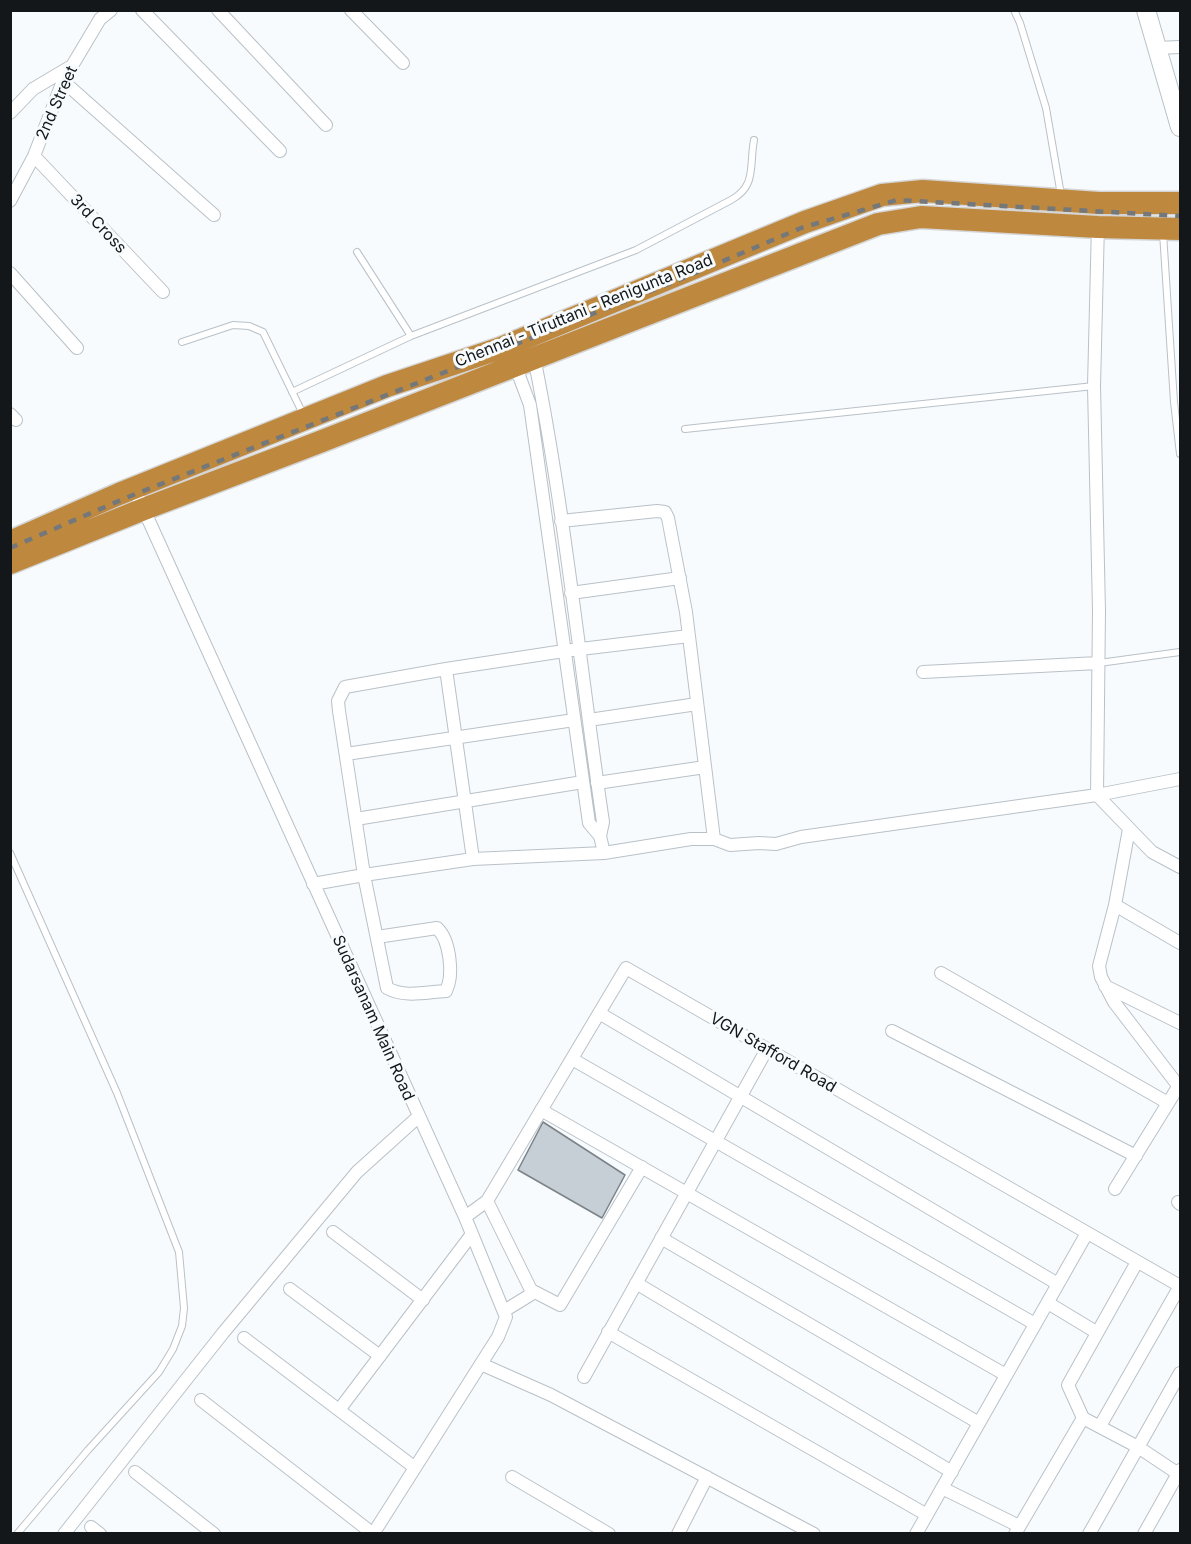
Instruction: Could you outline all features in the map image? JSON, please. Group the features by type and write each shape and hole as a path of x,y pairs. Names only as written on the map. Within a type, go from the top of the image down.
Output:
{"highway":[{"name":"Chennai - Tiruttani - Renigunta Road","path":"10,542 134,488 387,386 501,348 805,222 882,195 923,191 1099,203 1180,205"},
{"name":"Chennai - Tiruttani - Renigunta Road","path":"10,563 878,224 921,217 1098,227 1172,228"}],"street":[{"name":"2nd Street","path":"10,201 34,156 63,81 100,19 111,10"},
{"path":"142,10 280,151"},
{"path":"218,10 326,125"},
{"path":"351,10 404,63"},
{"path":"1146,10 1156,48 1178,106 1180,127"},
{"path":"1156,48 1180,46"},
{"path":"10,113 33,89 72,66"},
{"path":"63,81 213,214"},
{"name":"3rd Cross","path":"34,156 163,292"},
{"path":"1099,203 1094,386 1098,663 1097,795 1152,852 1180,867"},
{"path":"10,273 77,348"},
{"path":"525,361 543,403 580,649 603,822 600,836 604,853"},
{"path":"525,361 542,498 589,823 600,836"},
{"name":"Sudarsanam Main Road","path":"134,488 465,1217 504,1311"},
{"path":"542,498 557,496"},
{"path":"561,521 665,512 670,526 689,636 714,839"},
{"path":"571,593 680,578"},
{"path":"377,937 437,928 444,934 451,969 450,983 446,991 408,994 396,993 387,988 364,874 338,701 345,687 564,651 689,636"},
{"path":"923,672 1098,663"},
{"path":"446,669 473,860"},
{"path":"589,720 697,704"},
{"path":"346,754 574,720"},
{"path":"597,783 705,767"},
{"path":"313,884 364,874 473,860 604,853 691,839 714,839 730,845 776,844 801,837 1097,795 1180,779"},
{"path":"356,819 583,782"},
{"path":"1115,1189 1179,1088 1114,1002 1104,986 1099,966 1115,904 1129,829"},
{"path":"1115,904 1180,943"},
{"name":"VGN Stafford Road","path":"465,1217 487,1201 626,968 1180,1286"},
{"path":"940,973 1168,1103"},
{"path":"1104,986 1180,1023"},
{"path":"599,1013 1058,1284"},
{"path":"892,1031 1136,1156"},
{"path":"584,1377 767,1049"},
{"path":"572,1059 1035,1324"},
{"path":"541,1110 1006,1375"},
{"path":"64,1533 224,1333 357,1172 418,1117"},
{"path":"487,1201 531,1290 560,1305 642,1167"},
{"path":"333,1232 423,1300"},
{"path":"916,1533 1087,1233"},
{"path":"339,1410 472,1234"},
{"path":"661,1238 979,1423"},
{"path":"1137,1262 1068,1385 1083,1418 1138,1447 1180,1473 1144,1533"},
{"path":"636,1283 952,1472"},
{"path":"1100,1426 1180,1286"},
{"path":"290,1288 380,1356"},
{"path":"201,1400 373,1533 498,1337 506,1317 504,1311 530,1295 531,1290"},
{"path":"1048,1303 1096,1332"},
{"path":"608,1332 927,1515"},
{"path":"244,1338 414,1467"},
{"path":"481,1364 551,1395 814,1533"},
{"path":"1089,1533 1180,1373"},
{"path":"942,1488 1017,1530 1083,1418"},
{"path":"135,1472 214,1533"},
{"path":"512,1477 602,1532"},
{"path":"678,1533 707,1477"}],"lane":[{"path":"1014,10 1046,108 1062,199"},
{"path":"292,392 411,336 636,250 743,194 750,179 754,140"},
{"path":"1172,228 1180,454"},
{"path":"357,252 411,336"},
{"path":"182,342 233,325 249,326 263,332 306,420"},
{"path":"685,429 1094,386"},
{"path":"1098,663 1180,652"},
{"path":"10,853 117,1093 180,1251 184,1308 182,1326 159,1372 17,1533"}],"building":[{"path":"543,1122 625,1175 602,1218 518,1170"}],"railway":[{"path":"10,548 128,497 676,281 801,228 897,200 1180,216"}]}
